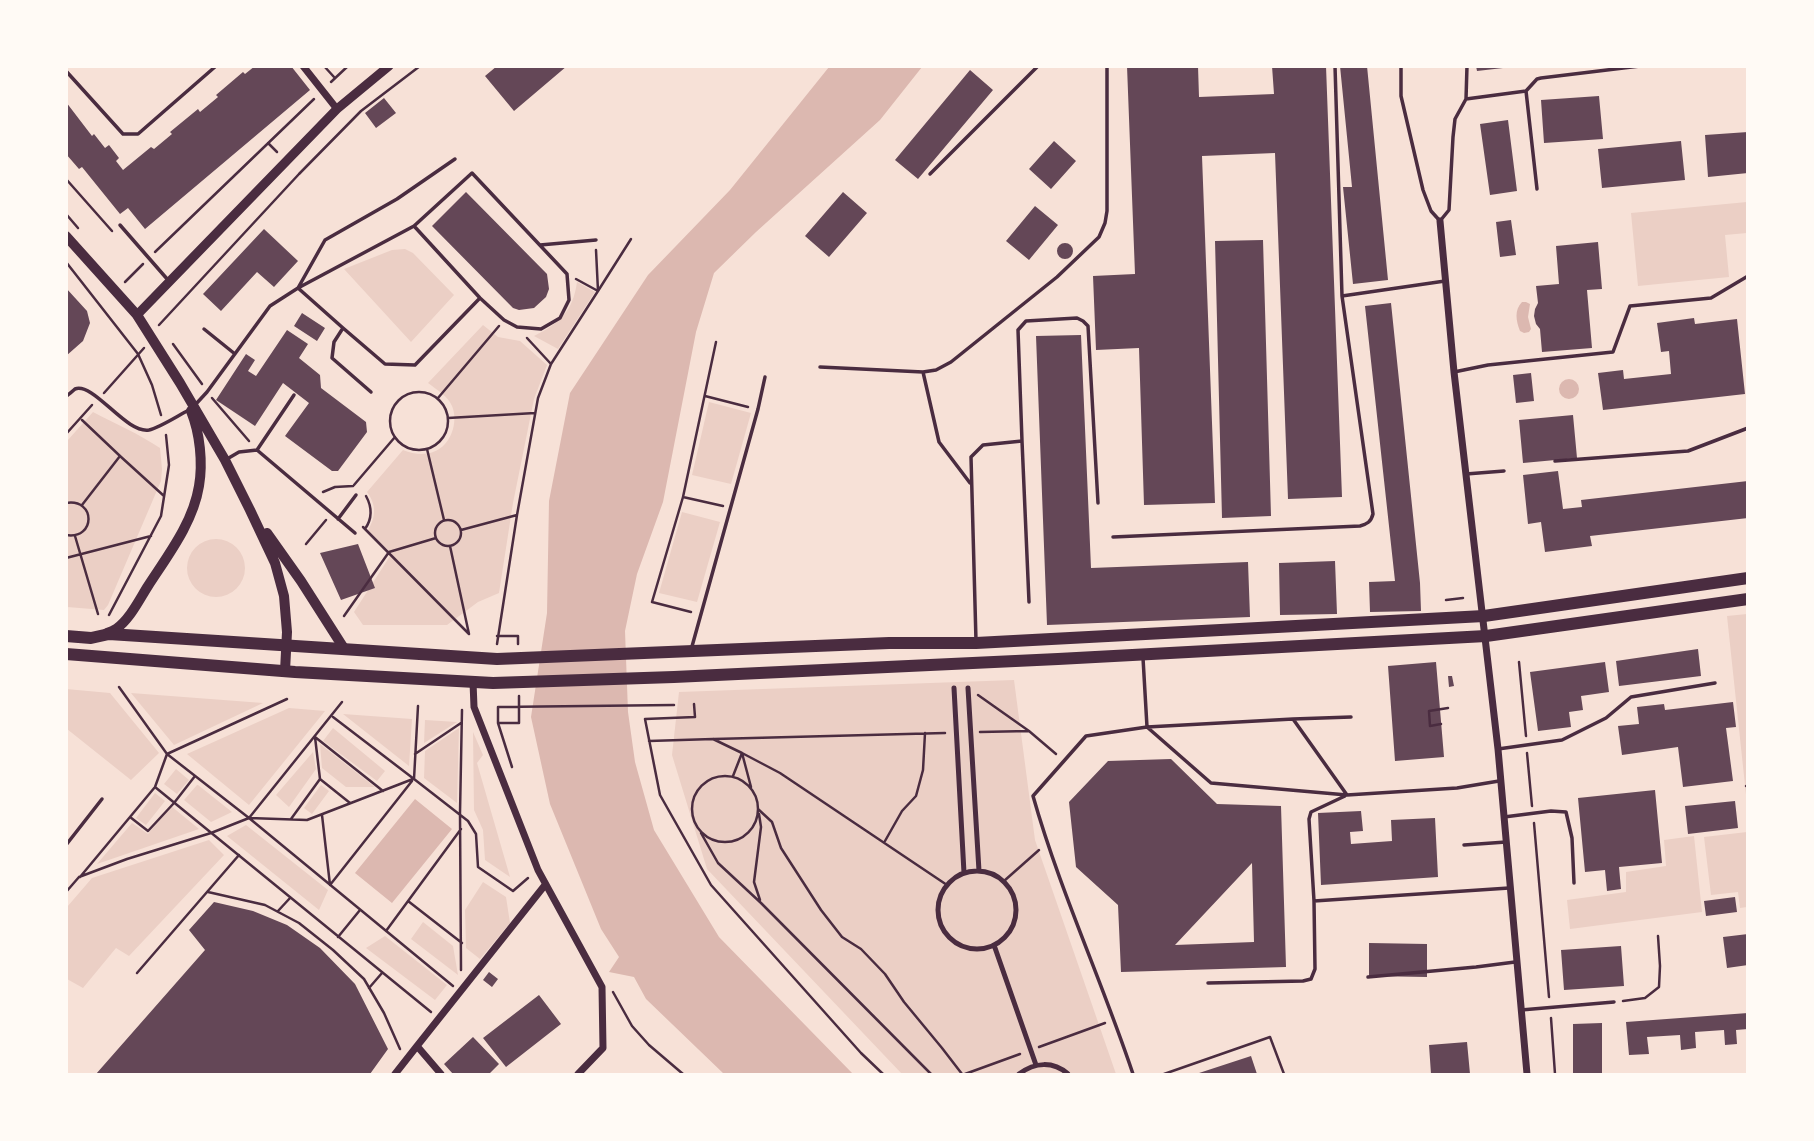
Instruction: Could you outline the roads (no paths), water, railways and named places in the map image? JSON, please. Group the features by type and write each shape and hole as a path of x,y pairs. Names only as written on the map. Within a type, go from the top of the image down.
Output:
{"highway":[{"path":"66,636 91,638 108,634 345,650 497,654 674,653 890,643 976,643 1484,616 1748,578"},
{"path":"66,654 285,671 493,683 674,677 1486,636 1748,599"}],"main road":[{"path":"66,236 137,315 225,460 275,563 284,596 287,646 285,671"},
{"path":"91,638 115,630 132,612 182,532 194,505 200,484 200,454 192,408"},
{"path":"250,510 301,581 345,650"}],"street":[{"path":"303,66 337,108"},
{"path":"137,315 337,108 389,66"},
{"path":"1440,221 1454,372 1498,749 1527,1074"},
{"path":"473,682 474,707 538,870 602,987 603,1048 578,1074"},
{"path":"954,688 964,873"},
{"path":"968,688 979,871"},
{"path":"979,871 993,874 1004,881 1014,897 1016,916 1009,933 994,945 968,948 952,941 946,934 938,918 939,901 947,885 955,877 979,871"},
{"path":"395,1074 545,885"},
{"path":"994,945 1036,1065"},
{"path":"417,1046 441,1074"},
{"path":"1019,1074 1036,1065 1051,1065 1068,1074"}],"lane":[{"path":"66,71 122,134 138,134 216,66"},
{"path":"930,174 1038,66"},
{"path":"820,367 923,372 936,370 951,362 1057,277 1099,237 1107,211 1107,66"},
{"path":"1113,537 1360,526 1371,520 1373,514 1342,296 1335,66"},
{"path":"1401,66 1401,96 1423,190 1430,211 1440,221 1449,210 1455,119 1466,99 1467,66"},
{"path":"1466,99 1526,91 1541,78 1640,66"},
{"path":"1526,91 1537,189"},
{"path":"298,288 325,240 397,199 454,159"},
{"path":"66,396 74,389 82,389 99,398 136,429 149,430 192,408 207,392 270,306 298,288 414,226 472,173 567,274 569,300 560,318 541,329 517,327 504,320 480,298 414,226"},
{"path":"120,225 169,281"},
{"path":"540,245 596,240"},
{"path":"1454,372 1488,365 1613,352 1630,306 1711,298 1748,276"},
{"path":"1342,296 1445,282"},
{"path":"298,288 385,364 415,365 480,298"},
{"path":"1030,602 1018,330 1026,321 1077,318 1088,326 1098,503"},
{"path":"342,328 334,342 332,358 371,392"},
{"path":"204,329 235,354"},
{"path":"923,372 939,442 972,485"},
{"path":"690,652 765,377"},
{"path":"257,450 294,395"},
{"path":"1555,461 1688,451 1748,428"},
{"path":"976,643 971,457 983,445 1022,441"},
{"path":"225,460 239,452 257,450 355,533"},
{"path":"1466,474 1504,471"},
{"path":"338,519 356,495"},
{"path":"1143,654 1147,727 1211,783 1347,795 1457,788 1501,781"},
{"path":"1498,749 1562,740 1606,718 1631,697 1715,683"},
{"path":"1133,1074 1115,1020 1046,843 1033,796 1086,736 1147,727 1351,717"},
{"path":"1293,719 1347,795"},
{"path":"1208,983 1311,979 1315,969 1309,819 1311,813 1347,795"},
{"path":"66,845 103,799"},
{"path":"1504,817 1551,811 1566,812 1572,838 1574,883"},
{"path":"1464,845 1506,842"},
{"path":"1314,901 1510,888"},
{"path":"1368,977 1517,961"},
{"path":"1521,1010 1614,1002"}]}
